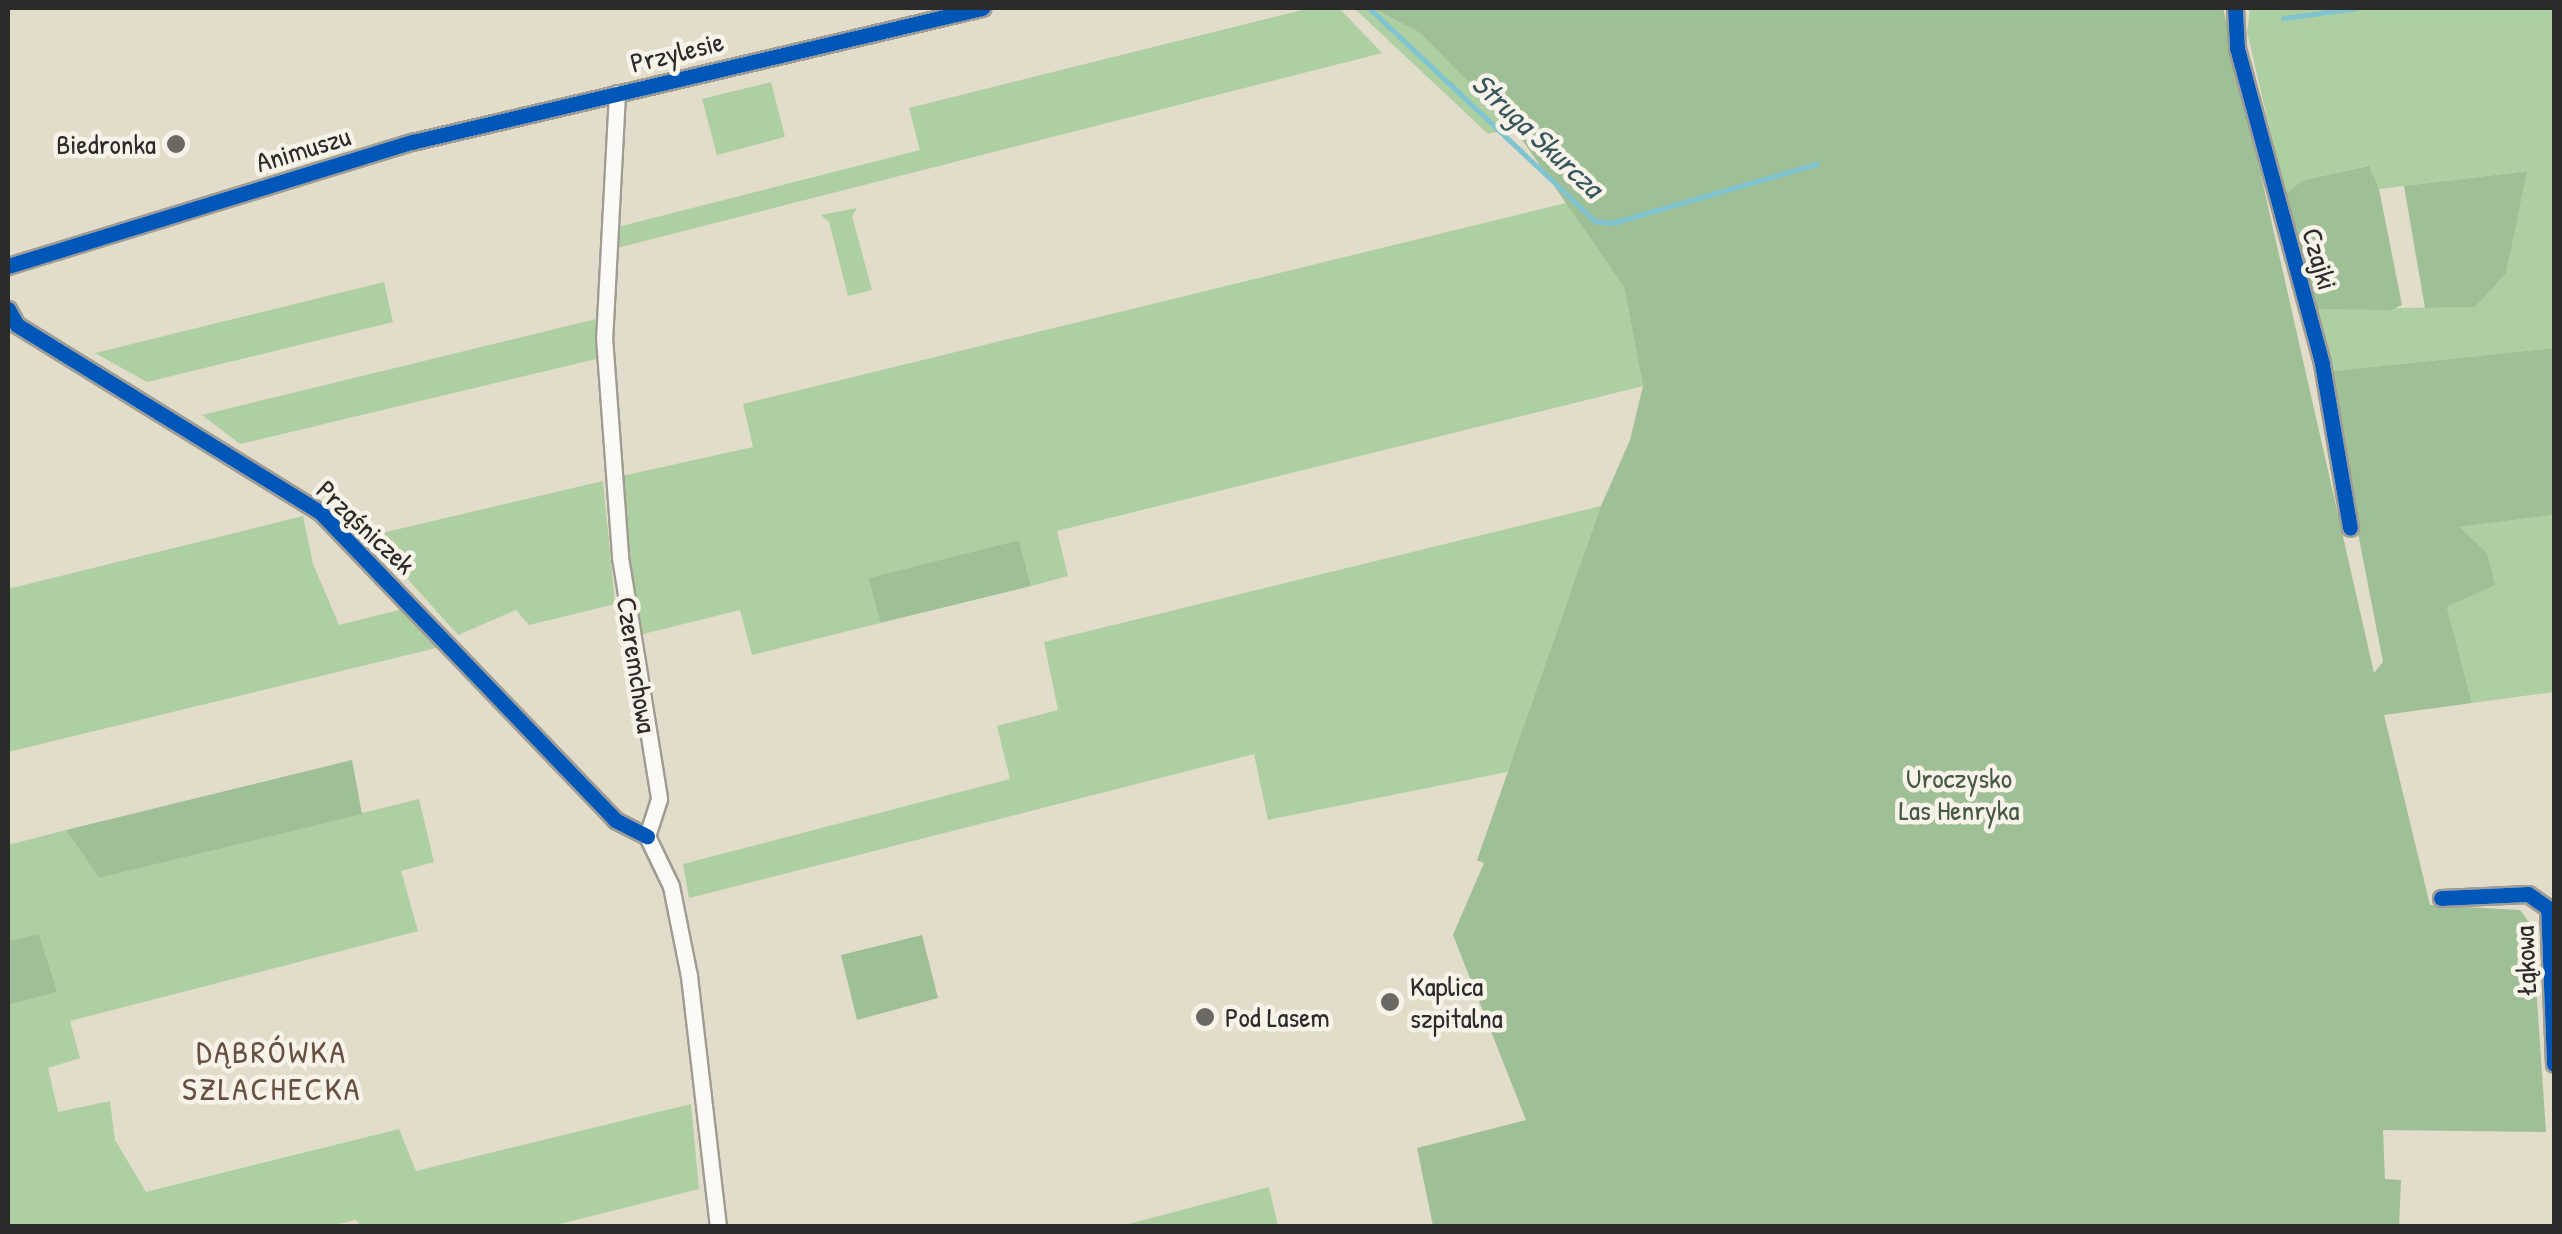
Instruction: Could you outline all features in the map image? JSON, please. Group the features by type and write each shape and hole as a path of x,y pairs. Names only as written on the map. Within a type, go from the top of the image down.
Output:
{"street":[{"name":"Przylesie","path":"617,93 982,8"},
{"name":"Czajki","path":"2235,8 2237,48 2322,364 2350,528"},
{"name":"Animuszu","path":"8,266 412,142 617,93"},
{"name":"Czeremchowa","path":"617,93 606,194 604,337 620,556 659,799 647,836"},
{"name":"Prząśniczek","path":"8,309 17,325 320,513 615,820 647,836"},
{"path":"647,836 678,920 718,1226"},
{"name":"Łąkowa","path":"2441,898 2528,894 2548,908 2554,1064"}],"green space":[{"path":"1310,8 1339,8 1382,53 617,248 618,227 920,150 909,108"},
{"path":"1354,8 1373,8 1420,33 1514,127 1488,134"},
{"name":"Uroczysko Las Henryka","path":"1373,8 2223,8 2374,673 2383,662 2336,420 2334,371 2554,348 2554,515 2459,527 2487,553 2495,585 2447,607 2472,703 2384,715 2430,905 2520,910 2532,926 2546,1132 2383,1130 2385,1179 2401,1180 2399,1226 1433,1226 1417,1148 1526,1120 1453,935 1484,863 1477,860 1601,506 1630,440 1643,386 1624,287 1514,128 1420,33"},
{"path":"2250,8 2554,8 2554,348 2334,371 2315,309 2475,307 2526,171 2379,189 2368,166 2303,180 2285,194 2247,32"},
{"path":"771,82 785,137 717,155 702,99"},
{"path":"2369,166 2379,189 2402,305 2391,310 2315,309 2285,194 2303,180"},
{"path":"2527,171 2506,273 2475,307 2425,308 2404,186"},
{"path":"1566,203 1624,287 1643,386 1057,531 1068,576 1031,586 1019,540 870,578 880,623 752,655 740,610 639,635 622,476 753,447 743,404"},
{"path":"857,208 852,216 872,290 848,296 829,222 821,215"},
{"path":"384,282 393,322 147,382 95,353"},
{"path":"596,319 596,359 240,444 202,415"},
{"path":"603,481 615,604 529,625 516,610 458,635 369,536"},
{"path":"1601,506 1512,771 1268,820 1254,754 689,898 683,864 1010,779 997,726 1058,710 1044,642"},
{"path":"2554,515 2554,692 2472,703 2447,607 2494,585 2458,527"},
{"path":"303,516 313,564 339,625 403,609 440,647 8,752 8,589"},
{"path":"1019,540 1031,586 880,623 869,578"},
{"path":"352,760 362,814 99,878 66,830"},
{"path":"419,799 434,862 401,871 418,931 70,1021 80,1058 48,1068 58,1112 110,1101 115,1140 146,1192 399,1129 416,1171 691,1104 699,1189 552,1226 361,1226 356,1220 328,1226 8,1226 8,1005 56,992 39,934 8,941 8,845 66,830 99,878"},
{"path":"39,934 57,992 8,1005 8,941"},
{"path":"922,935 938,998 857,1020 841,955"},
{"path":"1269,1187 1278,1226 1121,1226"}],"waterway":[{"name":"Struga Skurcza","path":"1369,8 1595,221 1612,223 1817,164"},
{"name":"Struga Skurcza","path":"2283,18 2356,8"}],"cycle path":[{"path":"8,266 412,142 982,8"},
{"path":"2235,8 2237,48 2322,364 2350,528"},
{"path":"8,309 17,325 321,513 615,820 647,836"},
{"path":"2441,898 2528,894 2548,908 2554,1064"}],"place":[{"name":"Biedronka","path":"176,144"},
{"name":"Kaplica szpitalna","path":"1390,1002"},
{"name":"Pod Lasem","path":"1205,1017"}],"district":[{"name":"DĄBRÓWKA SZLACHECKA","path":"272,1072"}]}
